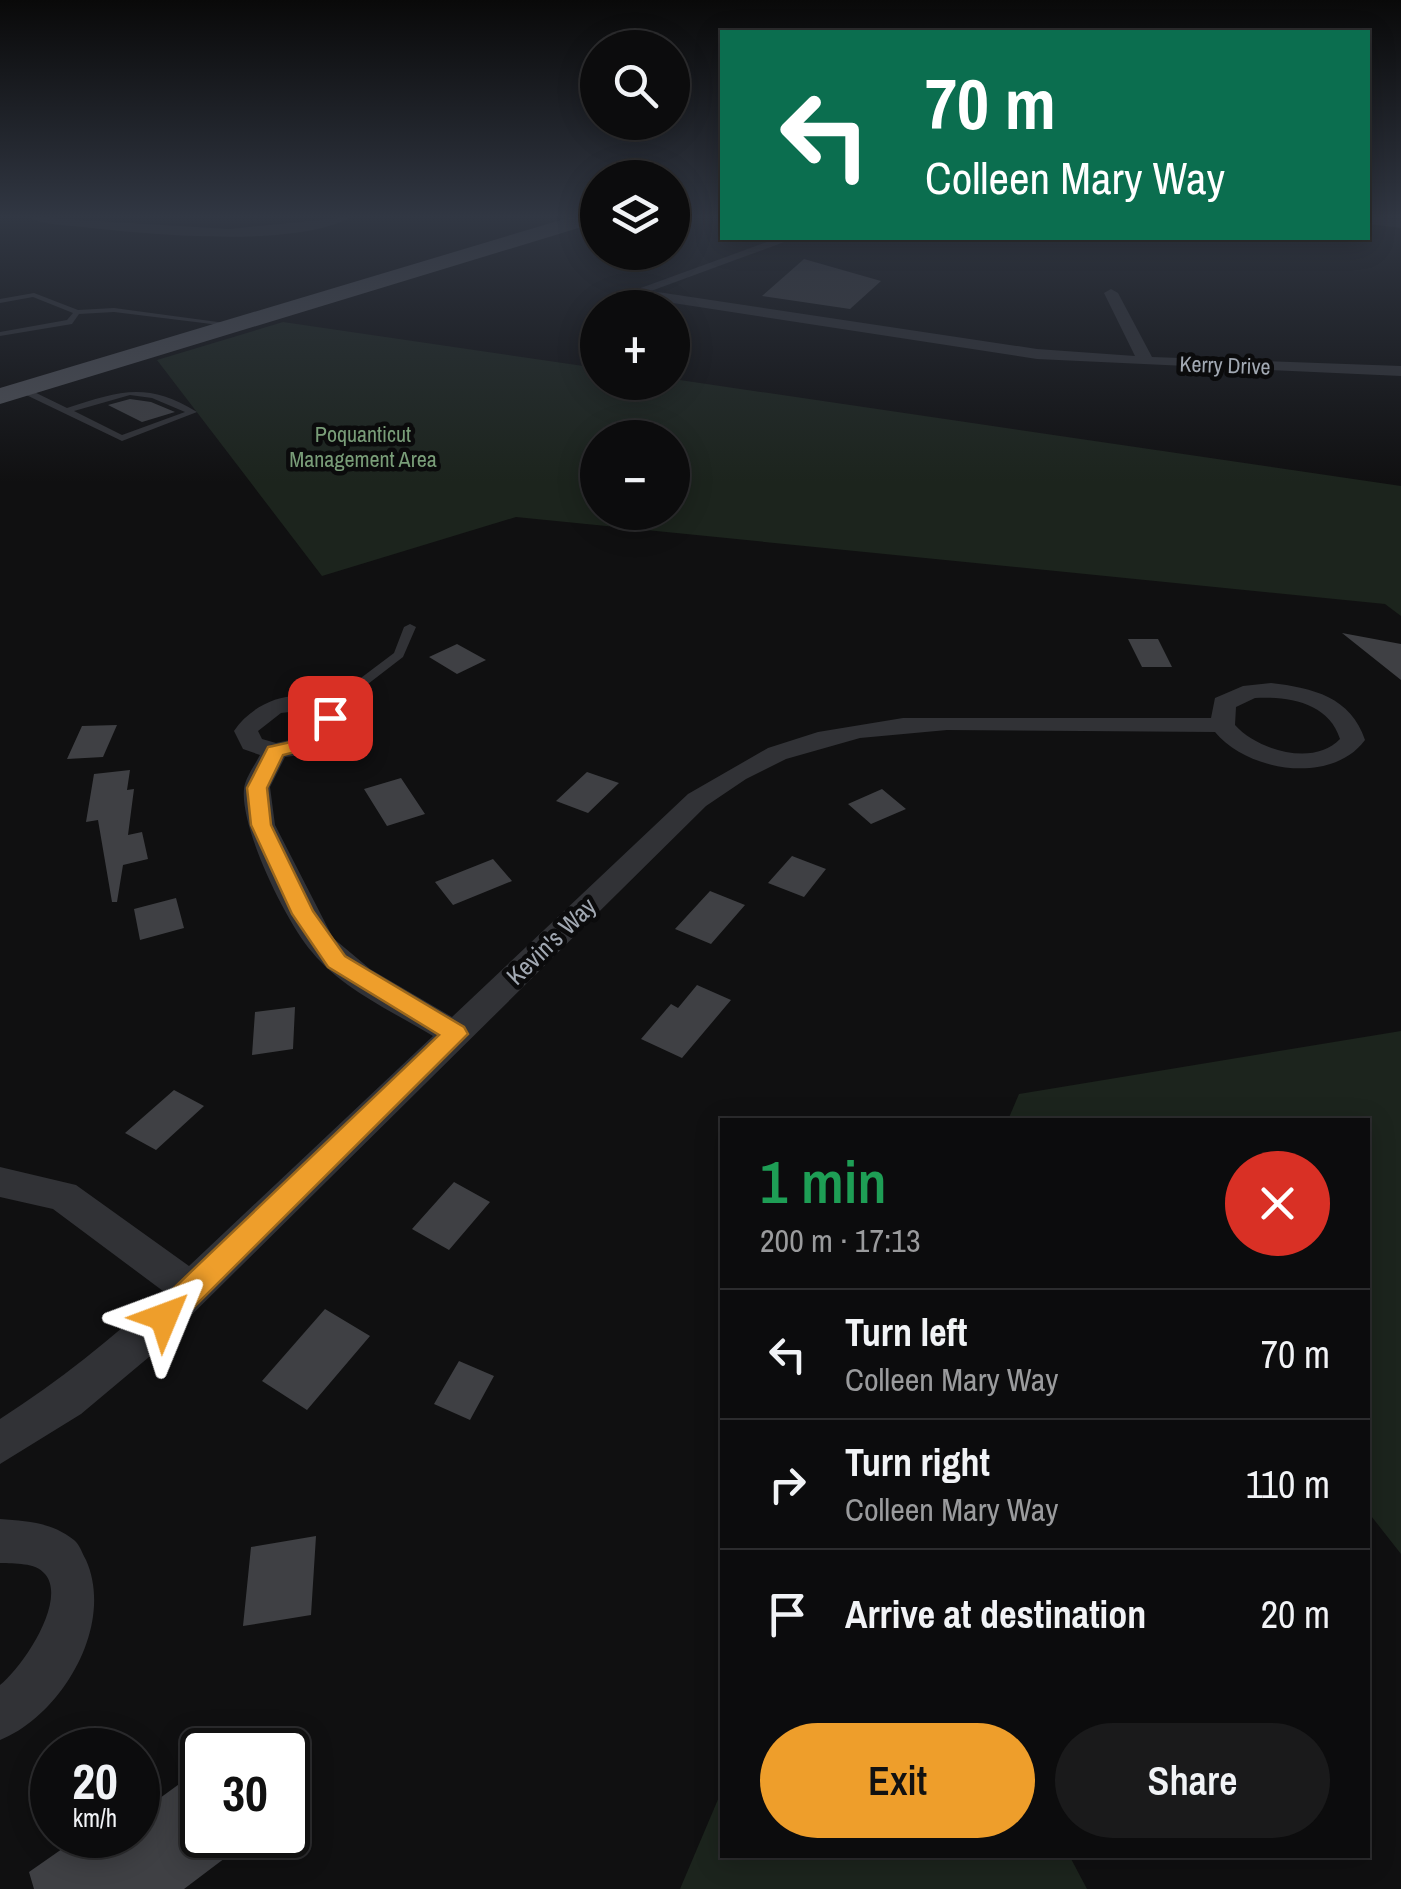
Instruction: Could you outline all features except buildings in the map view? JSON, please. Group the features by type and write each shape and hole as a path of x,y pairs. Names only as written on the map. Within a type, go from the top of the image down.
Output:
{"main road":[{"path":"11,393 301,305"}],"street":[{"name":"Kerry Drive","path":"711,305 981,348 1146,362 1401,371"},
{"path":"1117,305 1146,362"},
{"path":"1251,690 1271,690 1303,696 1332,708 1352,730 1353,742 1346,752 1332,758 1293,761 1249,748 1223,725 1220,713 1224,703 1251,690"},
{"path":"292,704 325,711 330,726 316,741 275,751 252,744 247,738 246,731 256,716 292,704"},
{"name":"Kevin's Way","path":"0,1444 100,1375 697,800 726,778 764,758 836,734 897,724 1223,725"},
{"path":"275,751 257,788 261,825 322,945 359,977 456,1034"},
{"path":"0,1182 63,1196 192,1290"},
{"path":"0,1541 20,1540 46,1547 64,1563 73,1587 72,1618 62,1650 41,1682 0,1716"}],"lane":[{"path":"59,305 77,312 114,310 236,325"},
{"path":"0,334 69,322 77,312"},
{"path":"11,393 66,410 122,438 192,412 144,390 131,390 66,410"},
{"path":"325,711 399,655 410,627"}],"green space":[{"name":"Poquanticut Management Area","path":"283,322 580,366 580,400 690,400 690,381 1401,486 1401,616 1385,604 646,530 690,530 690,420 580,420 580,523 516,517 322,576 157,360"},
{"path":"1401,1031 1401,1554 1370,1515 1370,1118 1009,1118 1019,1094"},
{"path":"720,1795 720,1858 1071,1858 1087,1889 680,1889"}],"route":[{"path":"164,1317 456,1034 336,961 303,914 261,825 257,788 275,751 316,741 326,734 330,718"}]}
